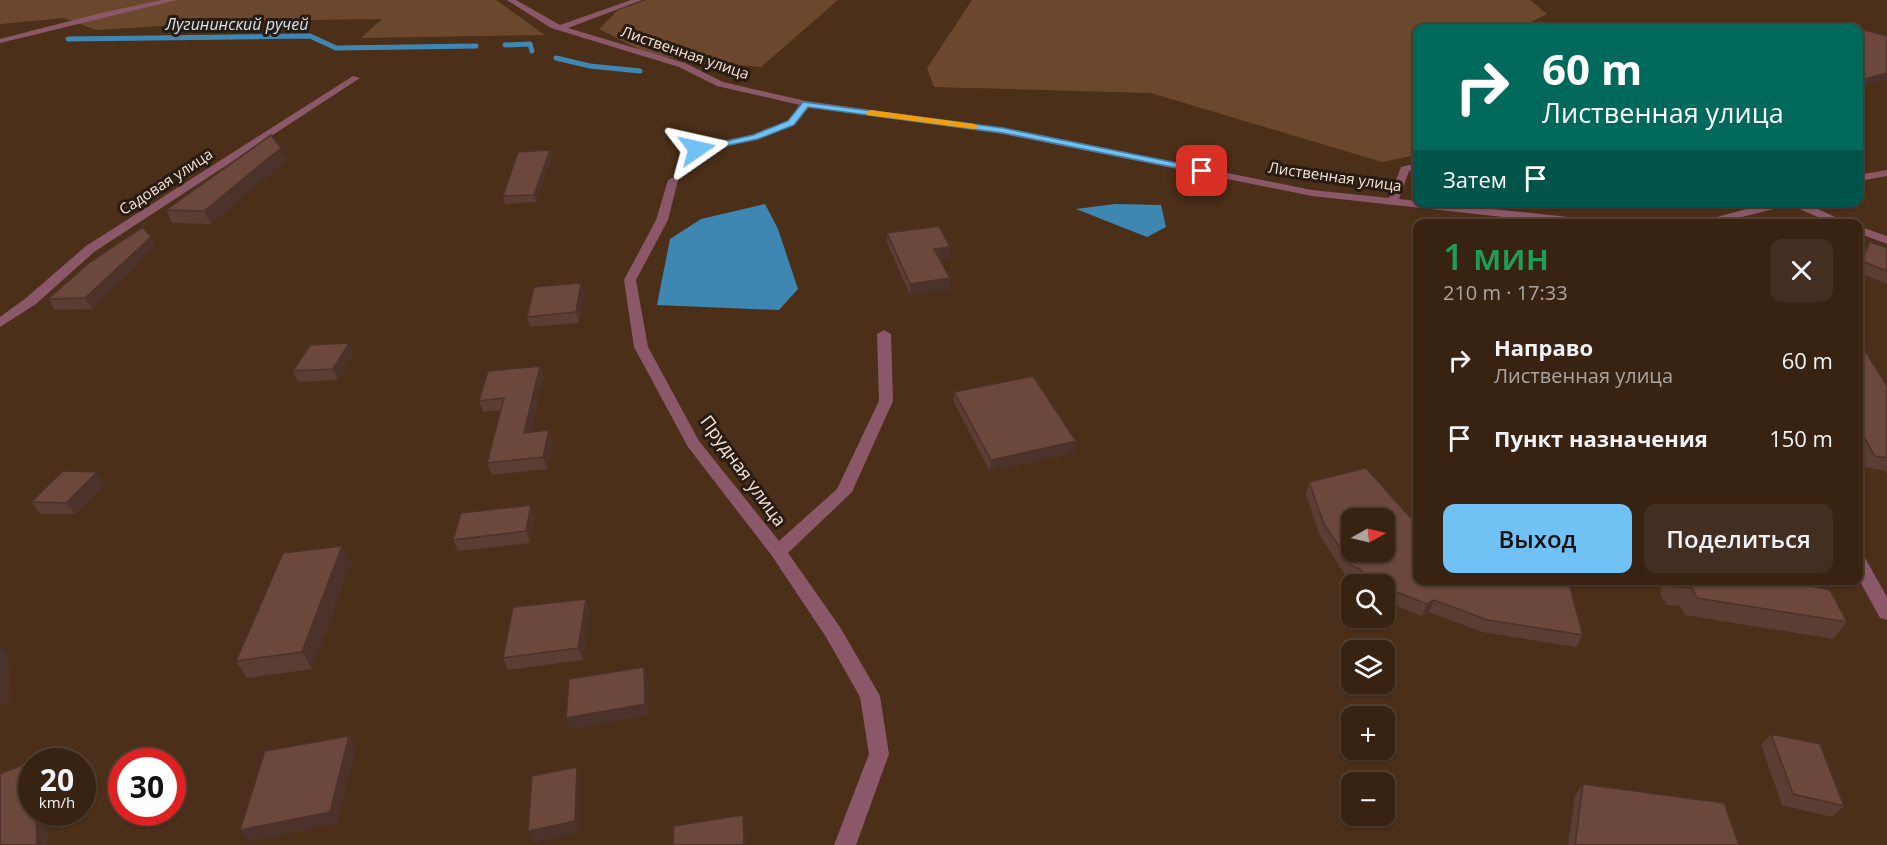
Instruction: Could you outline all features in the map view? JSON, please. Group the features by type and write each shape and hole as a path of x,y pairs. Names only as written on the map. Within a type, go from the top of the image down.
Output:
{"street":[{"path":"0,41 101,15 173,0"},
{"name":"Лиственная улица","path":"511,0 560,28 682,65 720,84 806,104 1003,131 1312,193 1413,203"},
{"path":"560,28 638,0"},
{"name":"Садовая улица","path":"0,323 31,301 90,249 356,78"},
{"path":"697,149 755,137 791,123 806,104"},
{"path":"1393,201 1405,169 1413,167"},
{"path":"1863,177 1887,173"},
{"name":"Прудная улица","path":"673,180 662,219 630,280 641,347 693,442 778,552 833,632 870,696 879,754 845,845"},
{"name":"Лиственная улица","path":"1448,207 1559,219"},
{"path":"1718,219 1769,207"},
{"path":"1802,207 1832,219"},
{"path":"1863,231 1887,240"},
{"name":"Прудная улица","path":"778,552 844,492 886,401 884,334"},
{"path":"1863,570 1887,613"}],"shaded area":[{"path":"0,0 496,0 545,35 361,38 382,19 245,21 96,30 64,18 0,24"},
{"path":"646,0 838,0 761,67 652,56 599,29 618,10"},
{"path":"972,0 1530,0 1547,14 1527,24 1413,24 1413,156 1382,162 1151,93 934,87 927,68"}],"water":[{"path":"765,204 778,229 798,289 779,310 657,305 670,239 701,219"},
{"path":"1115,204 1161,205 1166,227 1147,237 1076,209"}],"building":[{"path":"1863,29 1887,36 1887,73 1863,80"},
{"path":"271,135 281,148 204,211 166,210"},
{"path":"550,150 534,195 503,196 518,152"},
{"path":"939,226 950,247 934,249 950,278 910,284 887,233"},
{"path":"143,227 151,237 85,298 48,299 90,262"},
{"path":"1870,242 1887,248 1887,271 1863,261"},
{"path":"581,283 576,312 527,317 534,287"},
{"path":"349,343 333,369 293,371 310,345"},
{"path":"1863,348 1887,386 1887,458 1875,456 1863,435"},
{"path":"540,366 524,433 549,430 543,457 487,463 504,398 479,401 488,371"},
{"path":"1033,376 1076,441 991,460 954,392"},
{"path":"1366,468 1413,520 1413,585 1569,585 1583,635 1488,620 1434,600 1427,604 1395,591 1395,574 1365,574 1352,566 1349,562 1395,562 1395,508 1341,508 1341,550 1324,524 1309,482"},
{"path":"63,471 97,472 66,503 31,502"},
{"path":"531,505 526,531 453,540 461,513"},
{"path":"342,546 302,652 236,661 283,553"},
{"path":"1677,585 1806,585 1830,590 1847,622 1697,598 1692,588"},
{"path":"586,599 578,648 503,658 513,607"},
{"path":"644,667 645,704 566,718 569,679"},
{"path":"1771,734 1820,744 1844,806 1793,794"},
{"path":"349,736 330,812 240,830 265,751"},
{"path":"18,767 18,826 36,826 37,845 0,845 0,774"},
{"path":"577,767 575,821 528,831 532,776"},
{"path":"1583,784 1724,803 1739,845 1575,845"},
{"path":"743,815 744,845 673,845 674,826"}],"waterway":[{"name":"Лугининский ручей","path":"68,39 310,36 336,48 476,46"},
{"name":"Лугининский ручей","path":"505,45 530,44 532,51"},
{"name":"Лугининский ручей","path":"556,58 590,66 640,71"}],"slow traffic":[{"path":"870,113 974,127"}],"route":[{"path":"697,149 755,137 791,123 806,104 1003,131 1202,171"}]}
